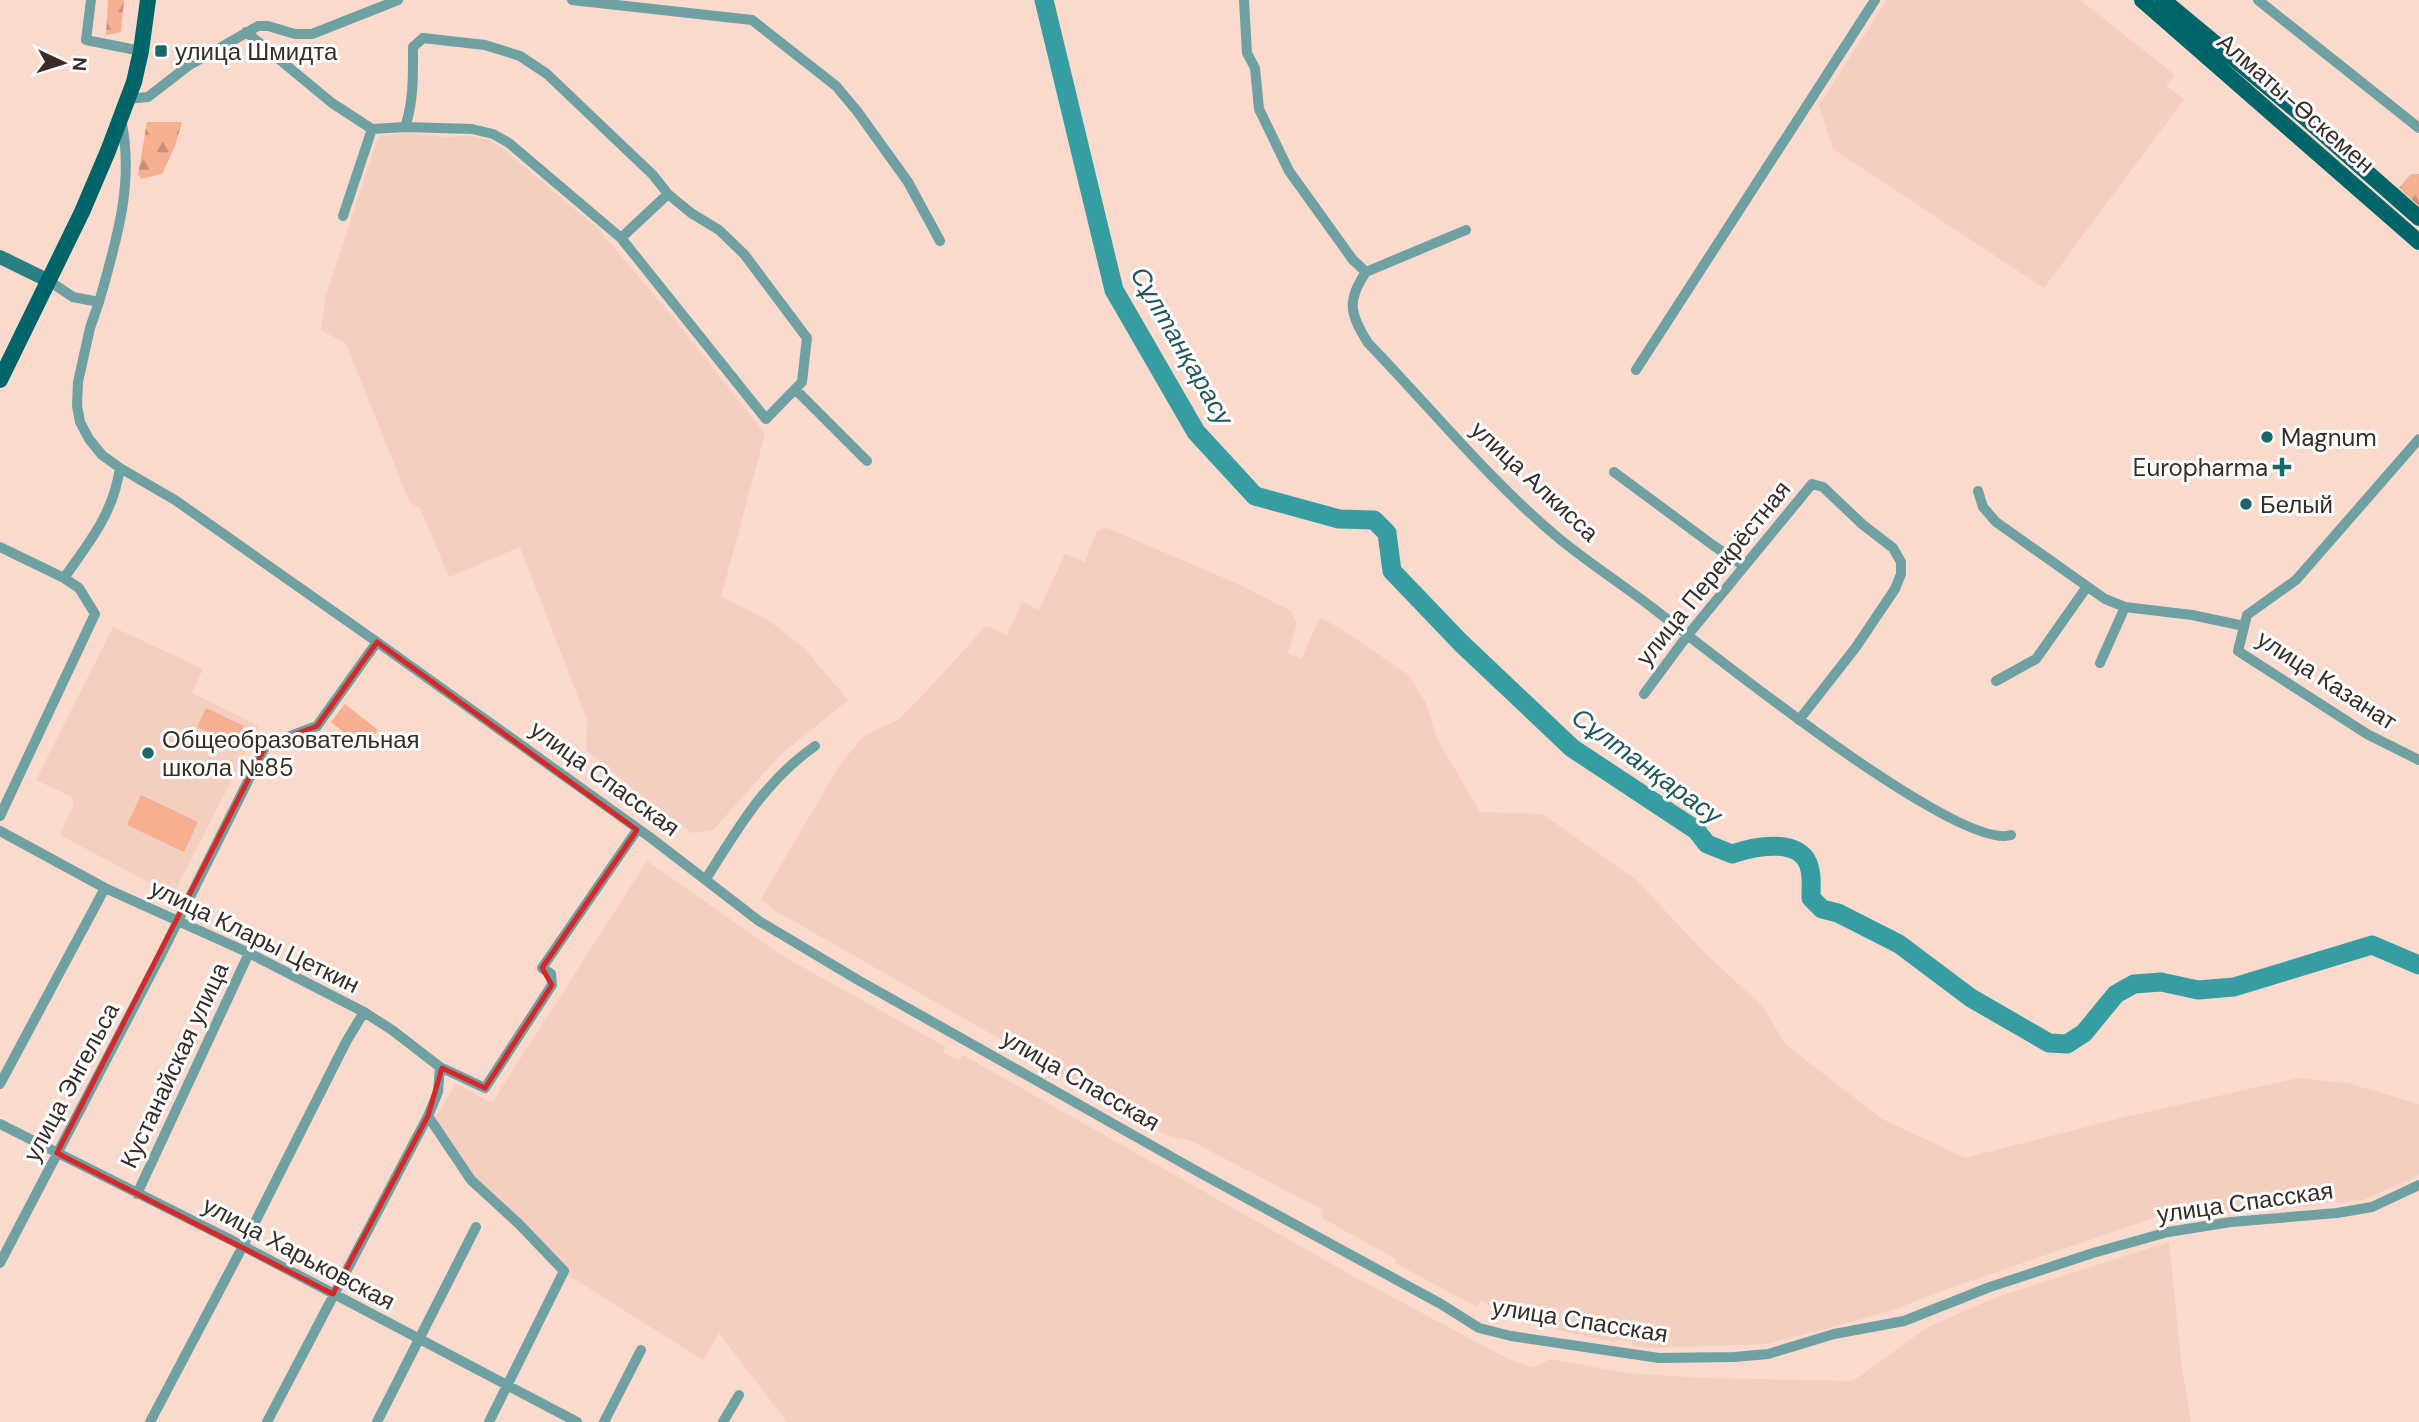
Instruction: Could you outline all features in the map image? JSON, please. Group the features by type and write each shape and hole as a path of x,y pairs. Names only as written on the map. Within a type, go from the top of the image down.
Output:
{"main road":[{"path":"0,380 82,212 121,119 141,51 148,0"},
{"name":"Алматы-Өскемен","path":"2142,0 2419,242"},
{"name":"Алматы-Өскемен","path":"2163,0 2303,116 2419,218"}],"street":[{"path":"91,0 86,40 141,51"},
{"path":"127,99 148,97 188,66 258,26 268,26 295,34 312,34 398,0"},
{"path":"572,0 752,20 836,86 908,181 940,241"},
{"path":"1244,0 1247,53 1255,68 1259,109 1289,171 1353,260 1366,272 1466,230"},
{"path":"1636,370 1875,0"},
{"path":"2258,0 2419,128"},
{"path":"246,32 332,103 372,129 472,129 493,134 509,143 621,238 766,419 802,382 807,338 744,254 719,230 691,213 668,194 653,175 547,74 520,56 485,45 423,38 413,47 410,114 405,127"},
{"name":"улица Спасская","path":"121,119 126,142 121,225 90,328 78,382 77,406 80,422 89,439 102,454 120,468 175,500 377,642 706,879 759,921 881,993 1275,1215 1441,1304 1479,1328 1511,1336 1659,1358 1769,1354 1834,1334 1904,1321 2003,1283 2168,1232 2231,1222 2337,1213 2372,1207 2419,1185"},
{"path":"343,216 372,129"},
{"path":"621,238 668,194"},
{"path":"0,257 49,281 73,297 99,302"},
{"name":"улица Алкисса","path":"1366,272 1355,288 1351,303 1356,324 1368,343 1502,485 1556,536 1811,730 1950,820 1986,835 2004,838 2011,835"},
{"path":"795,388 867,461"},
{"name":"улица Казанат","path":"2419,439 2296,580 2246,615 2238,650 2367,734 2419,760"},
{"path":"64,578 103,522 117,492 120,468"},
{"path":"1614,472 1744,566"},
{"name":"улица Перекрёстная","path":"1644,694 1687,636 1812,484 1823,487 1862,524 1893,548 1901,562 1901,574 1895,589 1856,647 1799,720"},
{"path":"1978,491 1983,507 1996,522 2105,599 2125,607 2192,615 2244,626"},
{"path":"0,547 79,588 95,614 0,816"},
{"path":"1996,681 2036,659 2086,588"},
{"path":"2099,663 2125,607"},
{"name":"улица Энгельса","path":"0,1262 237,806 266,745 317,726 377,642"},
{"path":"706,879 771,782 816,746"},
{"name":"улица Клары Цеткин","path":"0,831 104,888 249,953 364,1012 440,1067 485,1088 552,985 551,974 542,968 637,830"},
{"path":"0,1084 104,888"},
{"name":"Кустанайская улица","path":"137,1194 249,953"},
{"path":"150,1422 364,1012"},
{"path":"267,1422 428,1116 438,1092 440,1067"},
{"path":"428,1116 471,1180 564,1269 489,1422"},
{"name":"улица Харьковская","path":"0,1124 243,1246 577,1422"},
{"path":"377,1422 476,1227"},
{"path":"604,1422 640,1350"},
{"path":"723,1422 739,1395"}],"highlighted area":[{"path":"377,642 637,830 542,968 552,985 485,1088 442,1068 428,1116 333,1294 57,1153 266,745 317,726"}],"shaded area":[{"path":"1887,0 2080,0 2175,75 2166,86 2184,99 2044,288 1833,149 1819,105"},
{"path":"404,133 443,137 473,136 491,141 507,152 598,229 673,317 765,434 721,597 768,620 804,648 848,700 781,754 713,830 692,833 586,750 587,720 520,547 449,577 420,508 410,503 346,344 321,330 326,295 379,136"},
{"path":"1107,528 1236,583 1291,611 1297,624 1288,653 1301,659 1320,618 1338,627 1407,674 1426,703 1436,737 1480,812 1542,814 1635,879 1704,952 1763,1007 1785,1044 1882,1119 1965,1158 2125,1117 2298,1078 2347,1083 2419,1104 2419,1175 2361,1201 2198,1215 2194,1204 1888,1312 1767,1344 1649,1348 1633,1346 1632,1342 1614,1342 1556,1330 1554,1325 1480,1301 1477,1307 1395,1263 1396,1259 1322,1218 1323,1210 1191,1141 1169,1136 1100,1100 1042,1063 774,910 761,899 841,763 864,736 898,720 986,626 1007,635 1022,602 1039,610 1065,554 1085,562 1097,531"},
{"name":"Общеобразовательная школа №85","path":"113,627 203,669 192,693 259,726 173,895 60,835 74,803 72,797 36,780"},
{"path":"647,861 781,955 946,1047 943,1052 958,1060 963,1055 1351,1275 1508,1359 1534,1368 1550,1359 1626,1373 1702,1378 1853,1381 1928,1327 1997,1297 2169,1242 2181,1362 2191,1422 787,1422 719,1333 703,1360 568,1275 511,1224 468,1180 449,1151 436,1117 456,1084 492,1103"}],"green space":[{"path":"108,0 124,0 121,32 106,35"},
{"path":"147,122 182,122 162,174 142,179 138,175"},
{"path":"2411,174 2419,174 2419,206 2399,188"},
{"path":"345,704 378,730 364,748 331,722"},
{"path":"206,708 244,726 235,745 197,727"},
{"path":"141,795 198,822 184,852 127,825"}],"waterway":[{"name":"Сұлтанқарасу","path":"1044,0 1114,290 1196,432 1255,496 1339,519 1374,520 1387,533 1392,571 1461,643 1572,748 1696,830 1707,844 1732,854 1753,848 1777,846 1799,852 1806,859 1810,870 1811,898 1822,909 1838,913 1899,944 1971,998 2049,1043 2067,1044 2084,1033 2116,994 2134,984 2161,982 2198,990 2234,987 2372,945 2419,965"}],"place":[{"name":"улица Шмидта","path":"161,51"},
{"name":"Magnum","path":"2267,437"},
{"name":"Europharma","path":"2282,467"},
{"name":"Белый","path":"2246,504"},
{"name":"Общеобразовательная школа №85","path":"148,753"}]}
